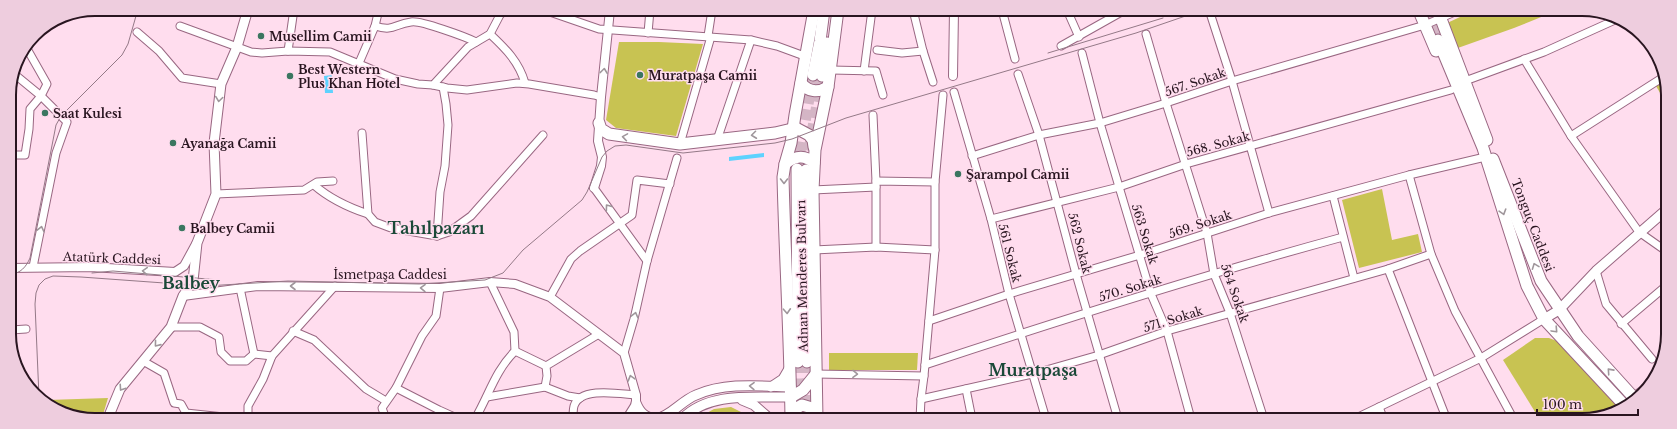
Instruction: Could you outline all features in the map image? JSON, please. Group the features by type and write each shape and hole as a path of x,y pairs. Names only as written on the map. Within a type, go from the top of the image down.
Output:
{"main road":[{"path":"110,413 120,389 172,327 183,296 192,281 197,243 216,194 214,142 221,84 237,47 246,16"},
{"name":"Adnan Menderes Bulvarı","path":"799,363 786,285 783,177 791,143 813,16"},
{"path":"822,74 820,41 823,16"},
{"path":"822,74 831,16"},
{"path":"822,74 836,16"},
{"path":"1421,16 1451,90 1482,153 1527,286 1544,319 1621,402"},
{"path":"1440,16 1499,174"},
{"name":"Tonguç Caddesi","path":"1482,153 1440,39 1499,174 1541,281 1559,310 1578,336 1632,395"},
{"name":"Adnan Menderes Bulvarı","path":"792,413 791,392 799,363 806,167 815,150 828,87 822,74"},
{"path":"801,83 813,91 823,90 828,87"},
{"path":"775,133 788,124 795,115"},
{"path":"599,124 601,129 609,134 680,144 775,133 793,128 810,134 815,150"},
{"path":"785,164 791,158 801,156 810,159 806,167"},
{"name":"Adnan Menderes Bulvarı","path":"806,167 813,190 817,413"},
{"path":"1544,319 1559,310 1596,271 1661,214"},
{"path":"771,387 783,379 799,363"},
{"path":"688,413 705,403 803,390 816,374"},
{"path":"666,413 685,400 716,388 736,386 771,387 791,392"},
{"path":"803,390 810,396 817,413"},
{"path":"739,398 754,405 763,413"},
{"path":"636,399 639,411 642,413"},
{"path":"795,413 797,408 805,405 812,408 816,413"}],"street":[{"path":"288,51 293,16"},
{"path":"359,64 377,16"},
{"path":"433,85 468,47 490,34 499,16"},
{"path":"561,16 599,29 751,40 777,46 807,57"},
{"path":"609,16 598,142 602,157 601,166 594,188 648,261"},
{"path":"648,33 649,16"},
{"path":"680,144 710,40 708,36 711,16"},
{"path":"864,71 871,16"},
{"path":"914,16 923,51 933,82"},
{"path":"953,76 954,16"},
{"path":"1003,16 1014,59"},
{"path":"1071,16 1079,36"},
{"path":"1061,46 1114,16"},
{"path":"1211,16 1232,81 1269,213"},
{"name":"567. Sokak","path":"972,156 1039,135 1100,123 1166,104 1232,81 1425,25 1436,16"},
{"path":"374,26 386,30 412,21 476,42"},
{"path":"1465,81 1544,52 1611,22"},
{"path":"180,26 237,47 262,54 288,51 330,52 395,79 418,84 467,90 526,83 594,94 601,97"},
{"path":"138,32 159,51 182,78 221,84"},
{"path":"490,34 516,61 522,70 526,83"},
{"name":"564 Sokak","path":"1146,34 1166,104 1207,233 1214,274 1230,313 1262,413"},
{"path":"717,140 751,40"},
{"path":"877,50 902,53 923,51"},
{"path":"16,155 25,155 30,109 41,96 47,84 29,52"},
{"name":"563 Sokak","path":"1082,53 1100,123 1151,294 1167,331 1188,413"},
{"path":"1524,59 1571,136 1639,232 1661,247"},
{"path":"822,74 876,71 883,95"},
{"name":"562 Sokak","path":"1018,74 1039,135 1076,274 1116,413"},
{"path":"18,78 41,96 67,122 56,153 33,267"},
{"path":"1571,136 1659,80"},
{"path":"437,236 440,192 445,166 448,126 443,87"},
{"name":"568. Sokak","path":"991,220 1119,187 1186,164 1451,90"},
{"name":"561 Sokak","path":"954,92 991,220 1020,334 1044,413"},
{"path":"920,413 935,250 935,182 943,95"},
{"path":"873,115 876,184 876,247"},
{"path":"362,133 369,217"},
{"path":"314,184 327,196 391,228 437,236 449,232 471,216 544,135"},
{"name":"569. Sokak","path":"929,321 1009,294 1140,256 1269,213 1409,175 1482,153"},
{"path":"639,413 624,353 677,158"},
{"path":"1409,175 1431,254 1455,311 1510,413"},
{"path":"550,297 571,259 580,251 632,215 637,180 670,184"},
{"path":"216,194 304,190 317,182 333,181"},
{"path":"813,190 876,184 935,182"},
{"path":"1332,196 1354,278"},
{"name":"570. Sokak","path":"925,365 1087,312 1151,294 1261,259 1343,237"},
{"name":"Atatürk Caddesi","path":"16,268 90,267 174,272 184,266 197,243"},
{"path":"814,250 876,247 935,250"},
{"name":"571. Sokak","path":"921,399 1032,374 1099,355 1167,331 1388,269 1431,254"},
{"path":"1388,269 1444,413"},
{"path":"1596,271 1606,304 1621,324 1652,358"},
{"path":"490,282 514,332 515,351"},
{"name":"İsmetpaşa Caddesi","path":"183,296 258,286 440,288 490,282 514,284 550,297 580,318 624,353"},
{"path":"248,413 248,406 263,379 272,356 335,286"},
{"path":"240,288 254,354"},
{"path":"384,413 382,408 396,388 422,336 436,316 440,288"},
{"path":"1621,324 1661,290"},
{"path":"1367,413 1481,358 1544,319"},
{"path":"172,327 200,327 219,337 221,352 230,361 246,361 254,354 272,356"},
{"path":"16,330 26,329"},
{"path":"293,331 314,340 366,389 386,401"},
{"path":"546,366 599,334"},
{"path":"515,351 546,366"},
{"path":"478,413 487,397 496,374 505,360 515,351"},
{"path":"143,361 164,373 174,404 181,404 186,413"},
{"path":"545,387 547,376 546,366"},
{"path":"816,374 924,376"},
{"path":"487,397 545,387 568,396 580,398"},
{"path":"396,388 446,413"},
{"path":"966,389 971,413"},
{"path":"573,413 574,405 580,398 599,392 636,399"},
{"path":"629,413 636,399"},
{"path":"1379,407 1381,413"}],"shaded area":[{"path":"1462,16 1544,16 1455,49 1445,24"},
{"path":"619,42 703,44 676,136 616,128 606,120"},
{"path":"1660,83 1661,94 1656,86"},
{"path":"1382,189 1392,240 1418,234 1422,252 1359,268 1342,200"},
{"path":"1535,338 1549,338 1562,343 1617,404 1602,410 1587,413 1536,413 1503,360"},
{"path":"829,353 918,353 917,370 829,370"},
{"path":"108,398 104,413 85,412 70,409 52,400"},
{"path":"731,407 743,413 707,413 714,409"}],"water":[{"path":"332,75 333,93 325,93 324,76"},
{"path":"764,153 764,157 729,161 729,157"}],"tunnel":[{"path":"1428,16 1438,40"},
{"path":"797,169 813,75"},
{"path":"806,167 822,76"},
{"path":"798,362 799,413"},
{"path":"807,362 808,413"}],"tram line":[{"path":"16,273 23,269 30,258 56,125 61,116 122,55 128,44 136,16"},
{"path":"39,390 35,304 36,293 39,285 45,279 53,276 206,286 288,281 419,284 485,280 503,273 523,250 582,200 602,157 607,151 615,146 626,145 683,153 775,143 792,139 846,118 1136,33 1186,16"},
{"path":"1048,53 1163,18"},
{"path":"92,273 113,271 219,280"}],"place":[{"name":"Musellim Camii","path":"261,36"},
{"name":"Muratpaşa Camii","path":"640,75"},
{"name":"Best Western Plus Khan Hotel","path":"290,76"},
{"name":"Saat Kulesi","path":"45,113"},
{"name":"Ayanağa Camii","path":"173,143"},
{"name":"Şarampol Camii","path":"958,174"},
{"name":"Balbey Camii","path":"182,228"}],"district":[{"name":"Tahılpazarı","path":"436,228"},
{"name":"Balbey","path":"191,283"},
{"name":"Muratpaşa","path":"1033,370"}]}
